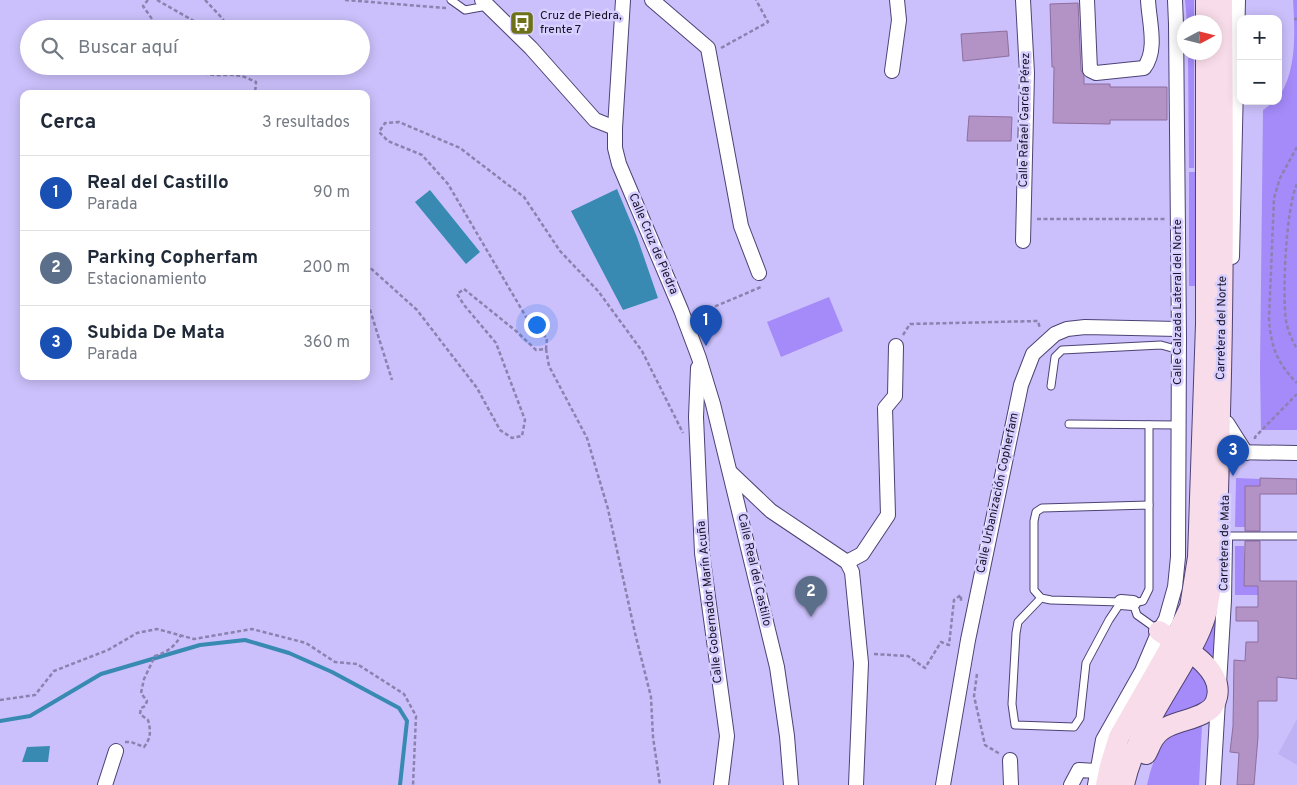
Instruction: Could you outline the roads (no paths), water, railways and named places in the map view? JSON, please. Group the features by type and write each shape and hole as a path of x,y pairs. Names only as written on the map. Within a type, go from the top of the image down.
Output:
{"street":[{"name":"Calle Cruz de Piedra","path":"623,0 615,148 619,164 699,358"},
{"path":"652,0 708,48 741,226 759,273"},
{"path":"892,71 899,20 897,0"},
{"name":"Calle Rafael García Pérez","path":"1023,0 1027,73 1023,241"},
{"path":"1086,0 1090,70 1096,73 1144,68 1149,61 1152,54 1148,0"},
{"name":"Calle Calzada Lateral del Norte","path":"1174,641 1166,618 1172,603 1178,557 1179,350 1175,0"},
{"path":"1206,0 1206,15"},
{"name":"Carretera del Norte","path":"1174,641 1206,613 1215,557 1223,323 1222,0"},
{"name":"Carretera de Mata","path":"1213,785 1224,600 1238,0"},
{"path":"485,3 531,48 595,120 615,128"},
{"name":"Carretera del Norte","path":"1174,641 1190,607 1198,557 1206,324 1206,60"},
{"name":"Calle Urbanización Copherfam","path":"943,785 968,640 1021,385 1033,354 1054,334 1068,329 1085,327 1178,329"},
{"path":"847,562 862,554 888,515 885,408 895,396 896,346"},
{"name":"Calle Gobernador Marín Acuña","path":"699,358 696,417 702,553 727,736 721,785"},
{"name":"Calle Real del Castillo","path":"699,358 714,404 776,667 787,736 791,785"},
{"path":"1227,423 1251,453"},
{"path":"1228,452 1297,453"},
{"path":"731,473 771,511 847,562 852,572 861,663 856,785"},
{"path":"1137,785 1144,759 1155,736 1171,725 1195,718 1208,711 1214,704 1218,691 1215,676 1210,669 1174,641"},
{"path":"1071,785 1079,770 1099,780 1110,766 1120,737 1174,641"},
{"path":"1124,785 1127,771 1143,733 1174,641"},
{"path":"105,785 116,751"},
{"path":"1010,760 1011,785"}],"lane":[{"path":"451,0 465,10 485,3"},
{"path":"1051,386 1055,358 1062,350 1161,345 1179,350"},
{"path":"1069,424 1178,425"},
{"path":"1149,425 1149,505 1149,589 1143,601 1051,600 1041,598 1034,590 1034,521 1036,512 1042,508 1149,505"},
{"path":"1224,536 1297,536"},
{"path":"1041,598 1018,622 1012,704 1015,726 1074,727 1080,718 1086,663 1109,620 1127,602"},
{"path":"1127,602 1137,615 1174,641"}],"water":[{"path":"617,189 637,237 658,298 623,310 571,211"},
{"path":"430,190 480,252 466,264 415,202"},
{"path":"50,746 48,762 22,762 27,747"}],"waterway":[{"path":"0,721 30,716 101,674 200,645 245,640 289,653 332,672 399,708 407,721 400,785"}],"place":[{"name":"Cruz de Piedra, frente 7","path":"522,23"},
{"name":"Real del Castillo","path":"706,346"},
{"name":"Subida De Mata","path":"1233,476"},
{"name":"Parking Copherfam","path":"811,617"}]}
